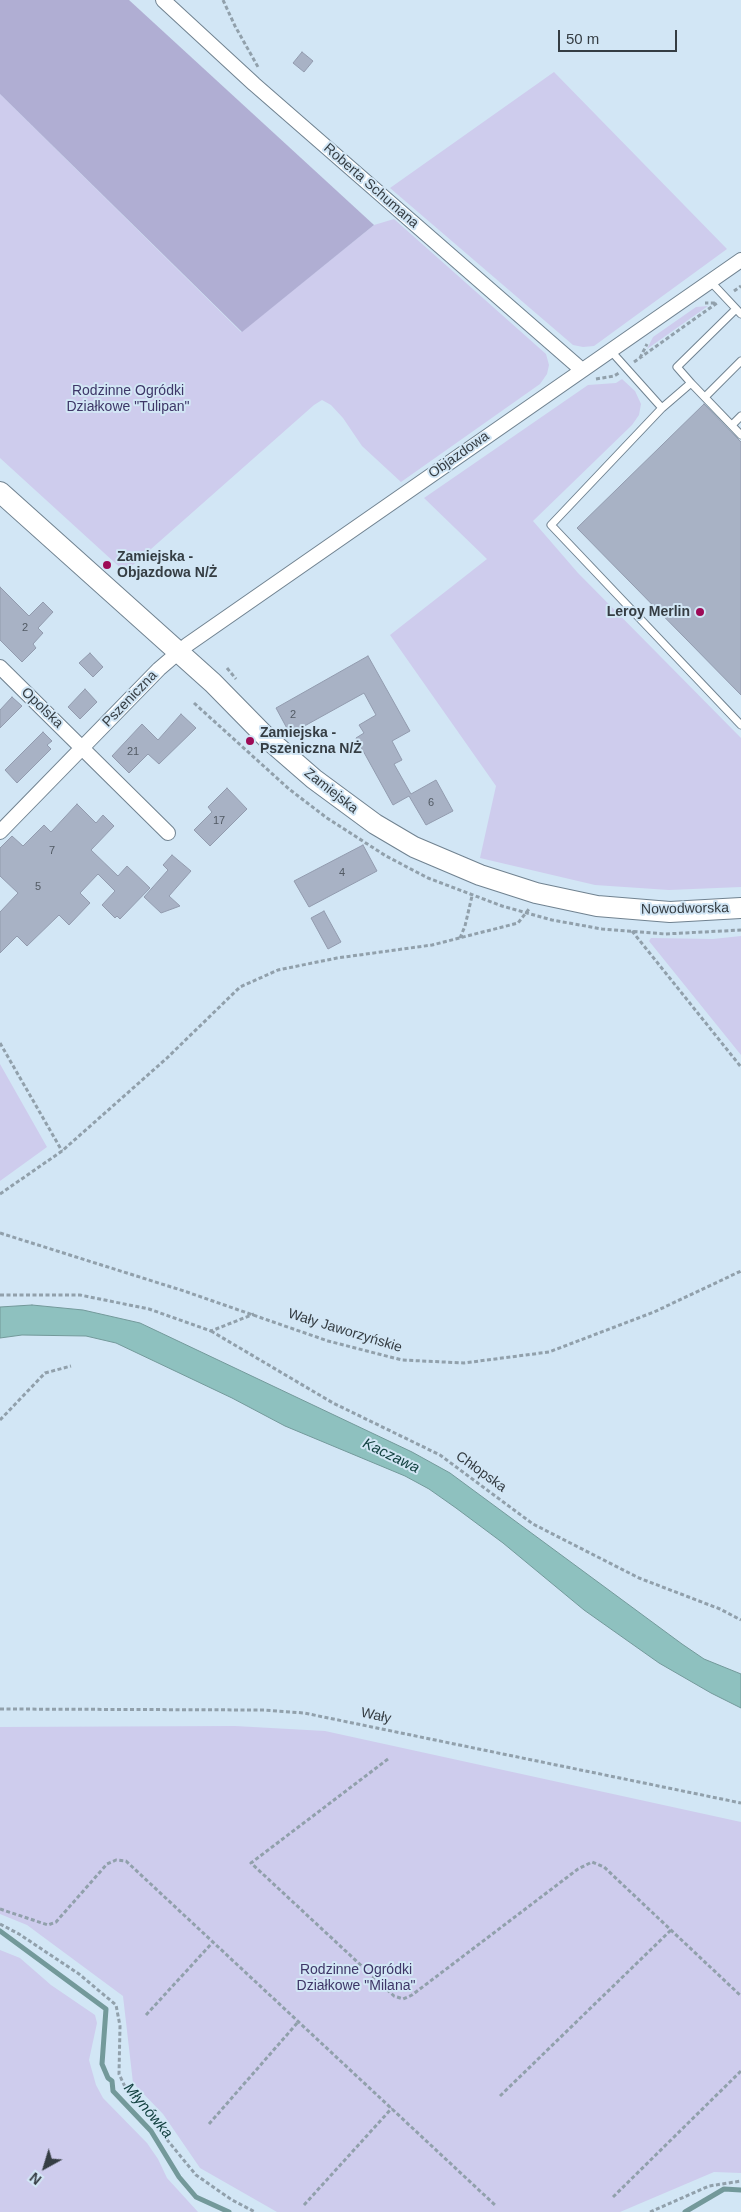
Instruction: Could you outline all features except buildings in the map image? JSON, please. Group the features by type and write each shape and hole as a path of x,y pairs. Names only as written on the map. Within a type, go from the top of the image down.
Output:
{"street":[{"name":"Roberta Schumana","path":"163,0 254,84 582,370"},
{"name":"Objazdowa","path":"178,652 741,260"},
{"name":"Zamiejska","path":"0,492 178,652 275,745 314,779 369,820 414,847 447,863 536,893 597,906 629,910"},
{"name":"Pszeniczna","path":"0,832 159,669 178,652"},
{"name":"Opolska","path":"0,667 84,748"},
{"path":"84,748 168,833"},
{"name":"Nowodworska","path":"629,910 670,912 741,908"}],"lane":[{"path":"710,281 739,312 677,367 741,435"},
{"path":"610,350 662,408"},
{"path":"705,397 741,361"},
{"path":"691,383 662,408 551,525 741,725"},
{"path":"732,425 741,416"}],"path":[{"path":"222,0 259,68"},
{"path":"0,1194 62,1151 167,1058 240,987 278,970 337,958 432,945 518,923 527,913 536,893"},
{"path":"460,938 465,926 472,896"},
{"path":"629,910 632,932 741,1067"},
{"path":"0,1043 62,1151"},
{"name":"Wały Jaworzyńskie","path":"0,1233 254,1314 328,1341 402,1360 464,1363 549,1352 654,1312 741,1271"},
{"name":"Chłopska","path":"0,1295 80,1295 149,1309 211,1331 333,1403 440,1455 533,1524 639,1578 720,1609 741,1620"},
{"path":"211,1331 254,1314"},
{"path":"0,1420 45,1373 71,1366"},
{"name":"Wały","path":"0,1709 264,1710 304,1714 741,1803"},
{"path":"388,1759 251,1863 394,1996 403,1999 412,1995 578,1869 592,1862 604,1867 741,1996"},
{"path":"0,1909 48,1925 56,1922 107,1864 116,1860 126,1861 496,2205"},
{"path":"0,1924 19,1934 78,1974 116,2004 120,2026 119,2074 127,2091 196,2176 232,2200 255,2212"},
{"path":"500,2096 671,1930"},
{"path":"146,2015 213,1942"},
{"path":"209,2124 299,2021"},
{"path":"613,2197 741,2070"},
{"path":"304,2205 392,2108"},
{"path":"650,2212 709,2186 741,2181"}],"green space":[{"path":"554,72 727,249 594,346 583,347 573,345 390,188"},
{"name":"Rodzinne Ogródki Działkowe \"Tulipan\"","path":"0,94 241,332 374,225 394,219 546,354 549,365 547,374 540,384 401,482 362,446 343,418 331,405 322,400 125,572 0,458"},
{"path":"708,306 647,349 653,337 696,307"},
{"path":"622,379 635,391 641,404 639,415 632,425 533,521 578,573 741,738 741,887 669,890 595,885 480,858 496,786 390,635 487,559 424,498 588,385 616,383"},
{"path":"741,936 741,1055 649,941 651,938 713,939"},
{"path":"0,1064 47,1147 0,1181"},
{"name":"Rodzinne Ogródki Działkowe \"Milana\"","path":"235,1726 325,1731 741,1822 741,2173 714,2172 620,2212 277,2212 200,2168 163,2114 133,2083 123,1996 27,1925 0,1914 0,1727"},
{"path":"0,1950 20,1958 51,1985 95,2015 97,2023 89,2060 96,2085 103,2098 147,2143 158,2159 167,2178 198,2212 0,2212"}],"shaded area":[{"path":"0,0 129,0 374,225 242,332 0,94"}],"water":[{"name":"Kaczawa","path":"32,1305 83,1310 140,1323 412,1452 450,1473 682,1644 704,1659 741,1674 741,1708 659,1663 584,1610 503,1543 456,1508 429,1489 405,1476 285,1426 232,1398 116,1343 86,1336 22,1335 0,1338 0,1307"}],"waterway":[{"name":"Młynówka","path":"0,1931 106,2009 102,2064 108,2078 112,2081 113,2091 151,2131 179,2177 196,2197 229,2212"},
{"name":"Młynówka","path":"685,2212 724,2189 741,2190"}],"place":[{"name":"Zamiejska - Objazdowa N/Ż","path":"107,565"},
{"name":"Leroy Merlin","path":"700,612"},
{"name":"Zamiejska - Pszeniczna N/Ż","path":"250,741"}]}
